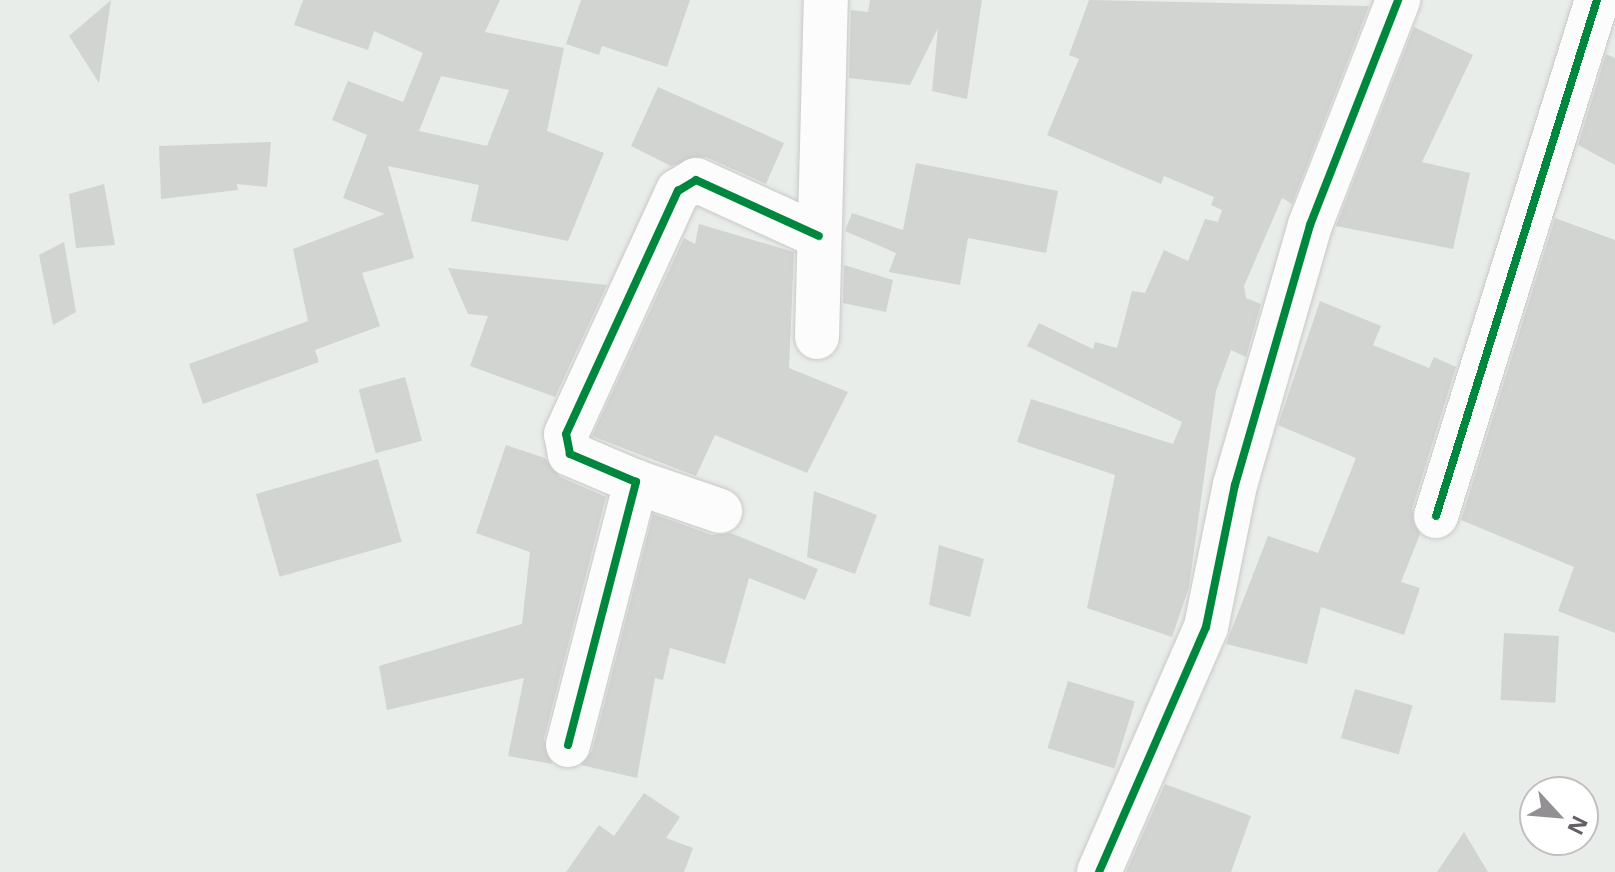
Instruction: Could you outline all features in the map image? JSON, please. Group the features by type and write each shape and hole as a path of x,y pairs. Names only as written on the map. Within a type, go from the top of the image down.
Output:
{"street":[{"path":"817,337 826,0"},
{"path":"1099,872 1206,627 1235,485 1310,225 1398,0"},
{"path":"1436,516 1597,0"},
{"path":"720,511 636,482 570,454 566,434 678,191 696,180 819,236"},
{"path":"568,745 636,482"}],"building":[{"path":"111,0 99,83 69,36"},
{"path":"303,0 500,0 485,32 564,48 547,131 604,153 568,241 471,221 479,185 388,166 414,258 362,273 380,326 315,350 319,362 203,404 189,364 308,321 293,249 385,214 343,198 367,135 332,120 348,81 403,102 423,53 374,31 368,50 294,25","holes":["441,76 509,90 487,146 419,131"]},
{"path":"581,0 690,0 667,67 602,46 599,55 566,44"},
{"path":"870,0 982,0 967,99 932,91 938,28 910,85 849,78 851,10 868,12"},
{"path":"1089,0 1369,6 1292,204 1282,198 1244,286 1246,298 1261,304 1246,357 1231,350 1216,391 1189,587 1172,637 1087,608 1115,475 1017,442 1031,399 1173,444 1182,422 1027,346 1039,323 1093,349 1095,342 1117,348 1132,291 1145,293 1164,250 1188,261 1205,219 1218,222 1222,210 1211,205 1214,197 1164,176 1161,184 1047,135 1079,59 1069,55"},
{"path":"1414,27 1473,55 1422,162 1470,173 1453,249 1336,226"},
{"path":"1606,54 1615,58 1615,165 1578,145"},
{"path":"658,87 784,143 766,184 706,157 671,166 631,146"},
{"path":"271,142 267,187 237,184 238,190 161,199 159,146"},
{"path":"916,163 1058,191 1046,253 968,238 960,285 889,272 896,253 845,231 852,213 903,230"},
{"path":"104,184 115,245 76,248 69,194"},
{"path":"1555,218 1615,240 1615,633 1558,611 1574,567 1461,520"},
{"path":"699,224 794,252 789,368 848,392 807,473 715,435 696,476 592,436 684,238 695,244"},
{"path":"64,242 76,312 53,325 39,255"},
{"path":"844,265 893,280 886,312 843,303"},
{"path":"448,268 607,285 555,397 470,366 488,316 468,314"},
{"path":"1320,301 1381,326 1373,345 1429,368 1434,357 1456,367 1412,509 1420,534 1401,582 1420,588 1404,635 1321,607 1307,664 1226,644 1268,536 1318,553 1356,458 1278,425"},
{"path":"405,377 422,441 376,453 359,389"},
{"path":"506,445 545,458 560,477 606,497 544,739 552,764 508,756 524,678 387,710 379,666 522,624 530,552 476,533"},
{"path":"378,459 402,542 280,577 256,494"},
{"path":"814,491 877,515 855,574 807,557"},
{"path":"653,514 712,535 731,533 818,569 805,600 749,578 725,664 670,648 663,680 655,678 637,778 581,765 592,751"},
{"path":"939,545 984,559 970,617 929,605"},
{"path":"1504,633 1559,636 1555,703 1500,700"},
{"path":"1068,681 1135,701 1114,768 1048,748"},
{"path":"1355,689 1413,706 1399,755 1341,738"},
{"path":"1165,784 1251,816 1231,872 1126,872"},
{"path":"644,793 680,817 666,838 693,848 684,872 566,872 599,825 614,836"},
{"path":"1464,832 1488,872 1437,872"}],"cycle path":[{"path":"1099,872 1206,627 1235,485 1310,225 1398,0"},
{"path":"1436,516 1597,0"},
{"path":"568,745 636,482 570,454 566,434 678,191 696,180 819,236"}]}
